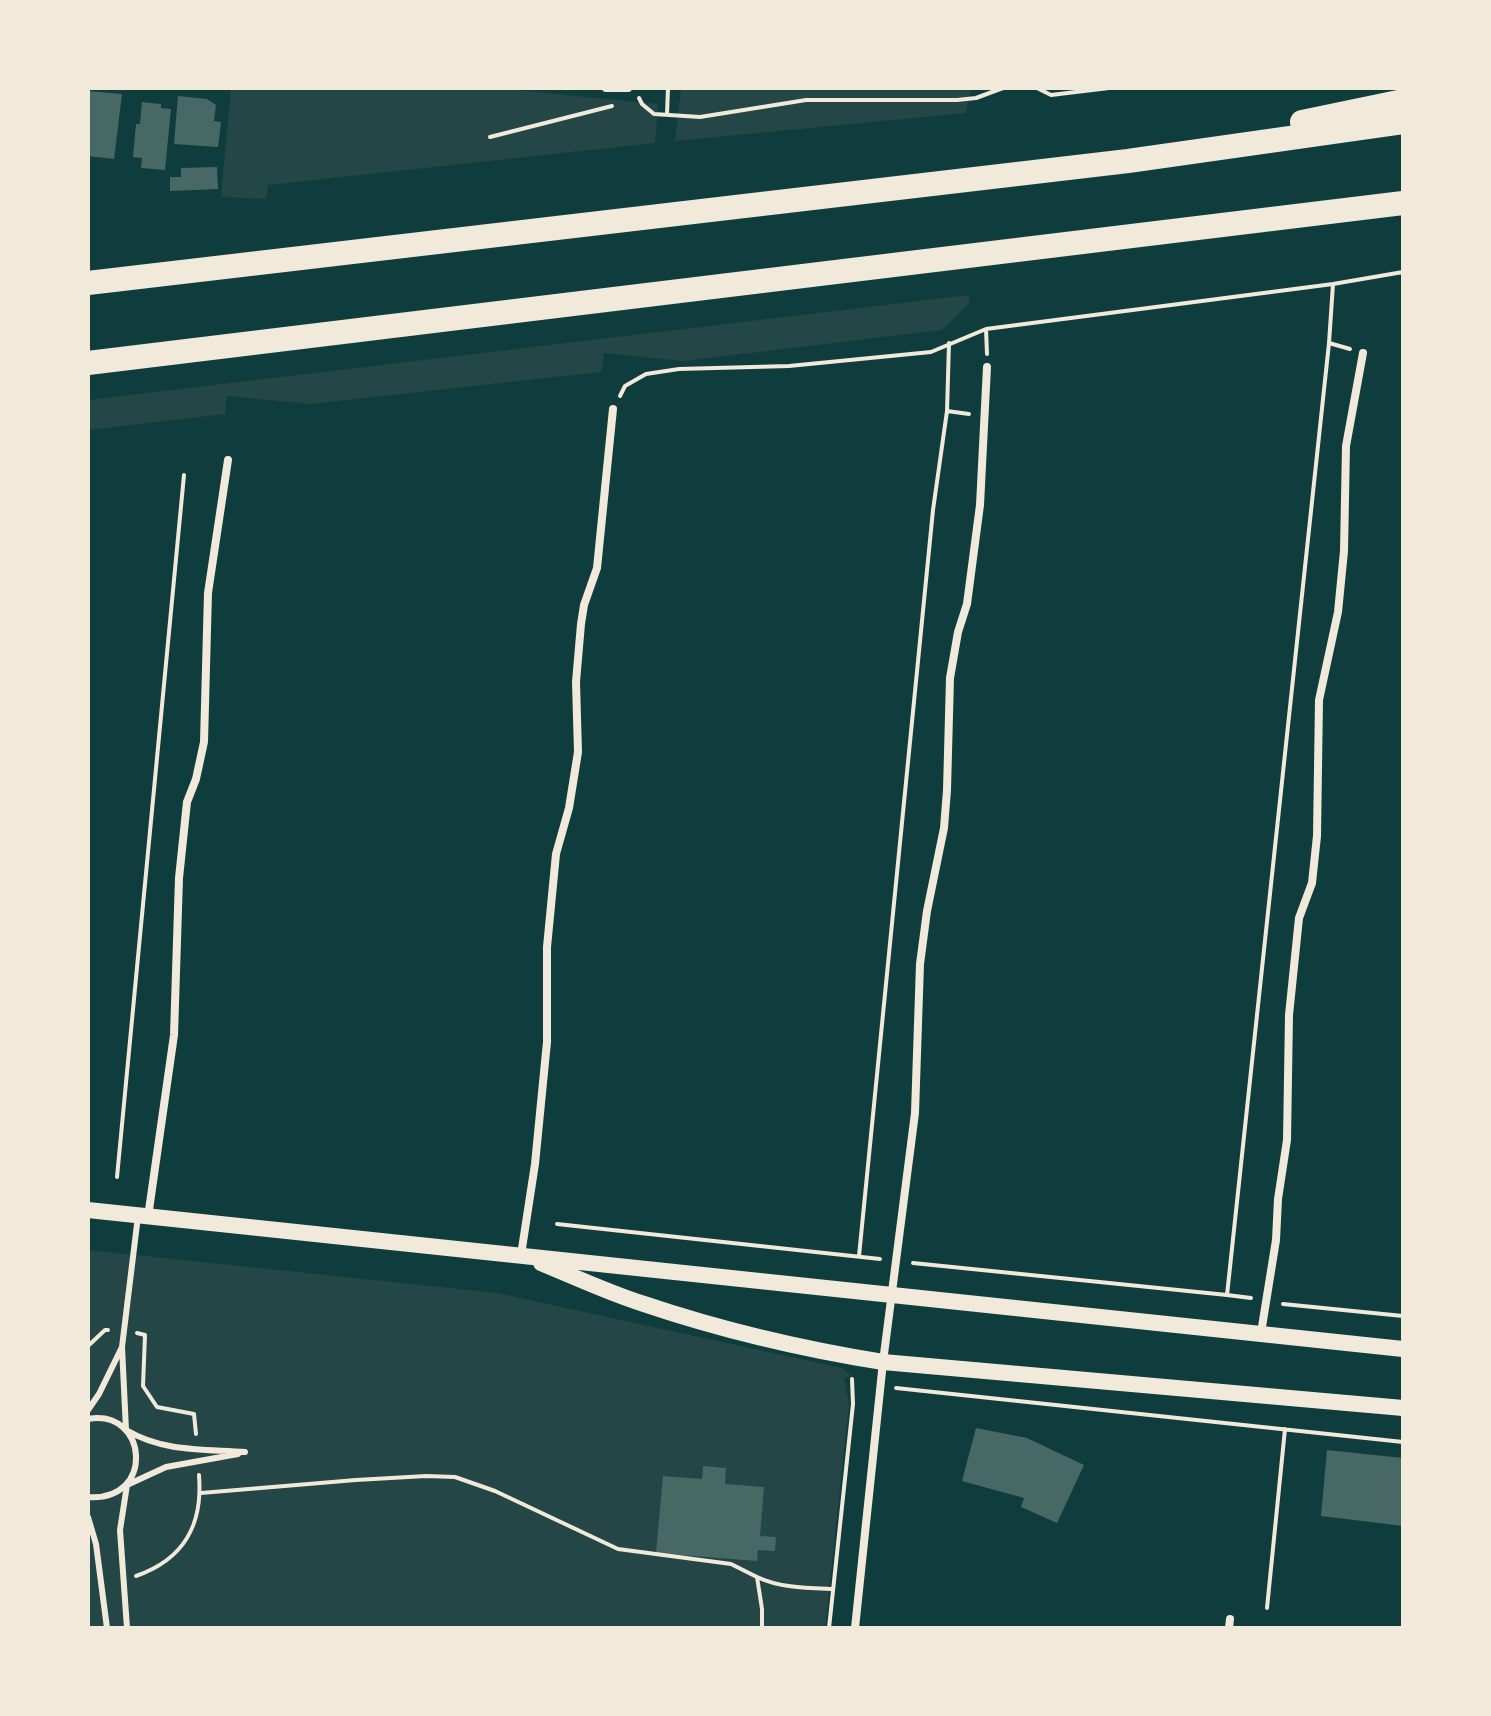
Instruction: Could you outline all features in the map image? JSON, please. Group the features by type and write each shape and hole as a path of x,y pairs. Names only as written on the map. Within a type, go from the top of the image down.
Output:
{"highway":[{"path":"1128,161 1403,101"},
{"path":"88,283 1128,161 1403,122"},
{"path":"88,363 1403,203"},
{"path":"88,269 397,245"}],"main road":[{"path":"88,1210 1403,1349"},
{"path":"521,1255 642,1304 736,1331 883,1362 1403,1408"}],"street":[{"path":"606,88 628,88"},
{"path":"1261,1333 1276,1240 1278,1199 1287,1140 1289,1015 1299,925 1312,883 1317,836 1319,700 1338,612 1344,551 1346,446 1363,353"},
{"path":"855,1628 883,1362 915,1113 921,950 944,828 950,678 958,632 967,604 980,505 987,367"},
{"path":"521,1255 535,1164 547,1042 547,947 556,854 569,808 578,752 576,682 581,624 597,568 613,409"},
{"path":"143,1216 174,1035 179,878 187,802 204,742 208,593 228,460"}],"lane":[{"path":"127,1628 120,1530 127,1485 133,1475 137,1452 126,1430 122,1347 143,1216"},
{"path":"88,1410 122,1347"},
{"path":"88,1419 105,1418 144,1440 164,1447 245,1452 166,1467 116,1493 88,1497"},
{"path":"88,1517 96,1544 107,1628"}],"path":[{"path":"635,88 642,104 654,114 700,117 806,100 957,100 976,98 1003,88"},
{"path":"667,114 668,88"},
{"path":"1037,88 1051,95 1109,88"},
{"path":"629,104 642,104"},
{"path":"490,137 617,105"},
{"path":"613,409 625,386 646,374 679,369 789,366 931,352 986,329 1333,284 1403,272"},
{"path":"1227,1295 1333,284"},
{"path":"986,329 987,367"},
{"path":"859,1256 933,510 947,411 949,343"},
{"path":"1329,343 1363,353"},
{"path":"947,411 985,416"},
{"path":"117,1177 184,475"},
{"path":"557,1224 1403,1316"},
{"path":"88,1346 105,1330"},
{"path":"829,1628 853,1404 851,1379 881,1386 1403,1442"},
{"path":"1267,1608 1285,1429"},
{"path":"201,1493 356,1480 455,1477 495,1491 618,1549 731,1564 757,1577 790,1586 833,1589"},
{"path":"757,1577 762,1628"}],"shaded area":[{"path":"231,88 494,88 658,104 655,143 268,185 266,199 221,197"},
{"path":"681,88 971,88 966,113 675,141"},
{"path":"969,295 969,303 942,330 683,361 604,353 601,372 310,404 227,396 225,414 88,430 88,400"},
{"path":"88,1250 497,1293 842,1368 851,1376 844,1378 849,1404 825,1628 88,1628"}],"building":[{"path":"88,91 122,94 114,159 88,156"},
{"path":"178,96 207,99 216,105 214,121 221,122 218,147 174,144"},
{"path":"142,102 161,104 161,108 171,109 165,170 141,168 142,158 133,157"},
{"path":"217,167 218,189 170,191 170,177 181,177 181,168"},
{"path":"976,1428 1027,1438 1084,1465 1057,1523 1021,1507 1024,1498 962,1481"},
{"path":"1327,1450 1403,1458 1403,1526 1321,1516"},
{"path":"703,1466 726,1468 725,1484 764,1487 760,1536 776,1537 775,1551 758,1550 757,1561 656,1553 663,1476 702,1479"}]}
